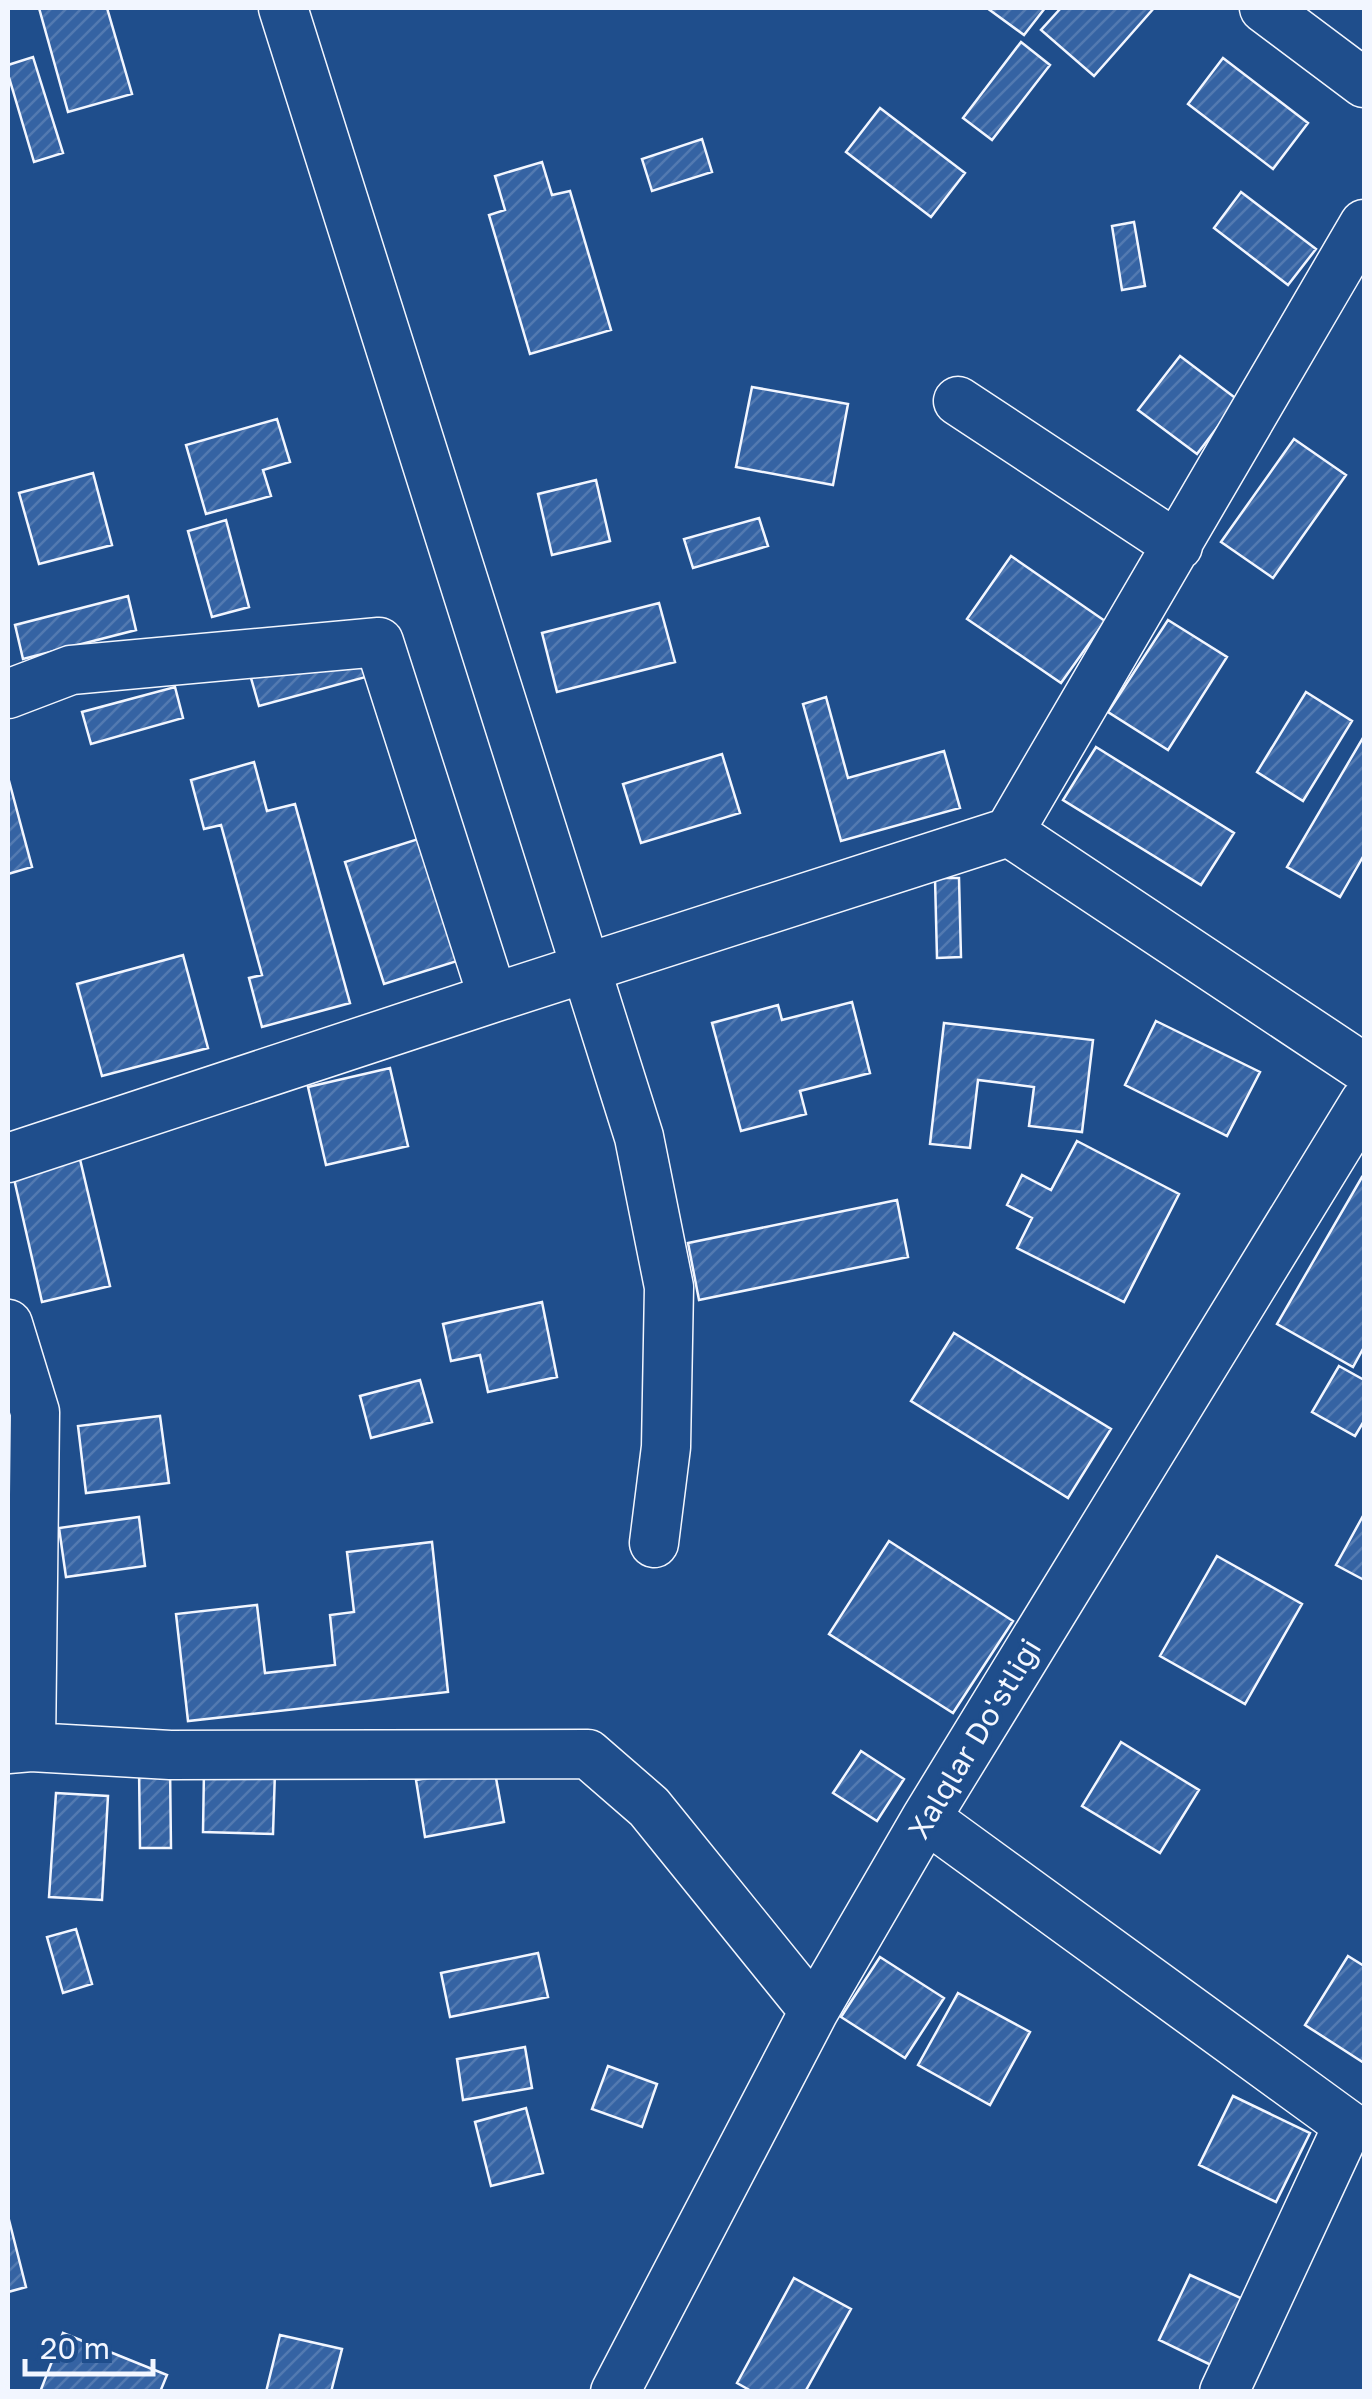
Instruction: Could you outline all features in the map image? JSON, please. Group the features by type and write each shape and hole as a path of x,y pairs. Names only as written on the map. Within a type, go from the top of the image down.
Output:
{"street":[{"path":"282,8 639,1137 669,1288 666,1447 654,1544"},
{"path":"1264,8 1364,83"},
{"path":"8,1158 1009,832 1364,224"},
{"path":"958,401 1178,546"},
{"path":"8,694 70,670 379,642 493,998"},
{"path":"1009,832 1364,1068"},
{"name":"Xalqlar Do'stligi","path":"615,2392 814,2011 926,1818 1364,1103"},
{"path":"8,1324 35,1412 19,1748 170,1755 588,1754 649,1807 814,2011"},
{"path":"926,1818 1348,2125 1224,2392"}],"building":[{"path":"39,8 107,8 132,94 68,112"},
{"path":"987,8 1045,8 1024,35"},
{"path":"1061,8 1154,8 1094,76 1041,30"},
{"path":"1021,42 1050,65 992,140 963,118"},
{"path":"33,57 63,153 34,162 8,74 8,65"},
{"path":"1223,58 1308,123 1273,169 1188,104"},
{"path":"880,108 965,173 931,217 846,152"},
{"path":"702,139 712,172 652,191 642,159"},
{"path":"542,162 552,195 570,191 611,330 530,354 489,215 505,210 495,176"},
{"path":"1241,192 1316,249 1288,285 1214,228"},
{"path":"1134,222 1145,286 1122,290 1112,226"},
{"path":"1180,356 1238,400 1197,454 1138,410"},
{"path":"752,387 848,404 833,485 736,467"},
{"path":"277,419 290,462 263,470 271,496 206,514 186,445"},
{"path":"1294,439 1346,475 1273,578 1221,542"},
{"path":"93,473 112,545 39,564 19,493"},
{"path":"596,480 610,541 552,555 538,494"},
{"path":"759,518 768,546 693,568 684,539"},
{"path":"226,520 249,607 212,617 188,531"},
{"path":"1011,556 1105,621 1061,683 967,619"},
{"path":"128,596 136,630 23,659 15,625"},
{"path":"659,603 675,662 557,692 542,633"},
{"path":"1168,620 1227,657 1168,750 1108,712"},
{"path":"369,646 377,674 259,706 251,678"},
{"path":"175,687 183,718 91,744 82,712"},
{"path":"1306,692 1352,721 1303,801 1257,772"},
{"path":"826,697 848,778 944,751 960,808 841,841 803,704"},
{"path":"1364,736 1364,855 1340,897 1287,867"},
{"path":"1096,747 1234,833 1201,885 1063,800"},
{"path":"722,754 740,813 641,843 623,784"},
{"path":"254,762 267,811 295,804 350,1003 262,1027 249,978 262,975 221,825 204,829 191,780"},
{"path":"8,777 32,867 8,874"},
{"path":"431,835 470,957 384,984 345,862"},
{"path":"935,878 959,878 961,957 937,958"},
{"path":"183,955 208,1048 102,1076 77,984"},
{"path":"852,1002 870,1073 800,1091 806,1114 741,1131 712,1023 778,1005 782,1020"},
{"path":"1156,1021 1260,1072 1227,1136 1125,1085"},
{"path":"944,1023 1093,1040 1082,1132 1029,1126 1034,1087 978,1080 970,1148 930,1144"},
{"path":"390,1068 408,1146 326,1165 308,1087"},
{"path":"1077,1141 1179,1194 1124,1302 1017,1248 1032,1218 1007,1205 1022,1175 1051,1190"},
{"path":"79,1155 110,1286 42,1302 12,1170"},
{"path":"1362,1177 1364,1347 1353,1367 1277,1324"},
{"path":"897,1200 908,1257 699,1300 688,1243"},
{"path":"542,1302 557,1377 488,1392 480,1355 451,1361 443,1324"},
{"path":"954,1333 1111,1429 1068,1498 911,1401"},
{"path":"1339,1366 1364,1380 1364,1421 1355,1436 1312,1412"},
{"path":"420,1380 432,1422 371,1438 360,1396"},
{"path":"160,1416 169,1483 86,1493 78,1426"},
{"path":"1364,1514 1364,1580 1336,1565"},
{"path":"139,1517 145,1566 66,1577 59,1528"},
{"path":"889,1541 1013,1621 953,1713 829,1634"},
{"path":"432,1542 448,1692 188,1721 176,1614 257,1605 265,1673 335,1665 330,1615 354,1612 347,1552"},
{"path":"1217,1556 1302,1604 1245,1704 1160,1656"},
{"path":"1121,1742 1199,1790 1160,1853 1082,1806"},
{"path":"861,1751 904,1779 877,1821 833,1793"},
{"path":"170,1765 171,1848 140,1848 139,1766"},
{"path":"494,1767 504,1822 425,1837 416,1780"},
{"path":"204,1769 275,1771 273,1834 203,1832"},
{"path":"56,1793 108,1796 102,1900 49,1897"},
{"path":"76,1929 92,1984 63,1993 47,1937"},
{"path":"538,1953 548,1997 450,2017 441,1973"},
{"path":"1348,1956 1364,1966 1364,2063 1305,2025"},
{"path":"880,1957 944,1998 905,2058 841,2017"},
{"path":"958,1993 1030,2032 990,2105 918,2065"},
{"path":"525,2047 532,2088 463,2100 457,2059"},
{"path":"608,2066 657,2084 642,2127 592,2109"},
{"path":"1233,2096 1310,2133 1276,2202 1199,2165"},
{"path":"526,2108 543,2173 491,2186 475,2122"},
{"path":"8,2216 26,2287 8,2292"},
{"path":"1190,2275 1243,2299 1211,2365 1159,2340"},
{"path":"794,2278 851,2309 805,2392 753,2392 737,2383"},
{"path":"63,2333 167,2375 160,2392 40,2392"},
{"path":"280,2335 342,2349 331,2392 266,2392"}]}
